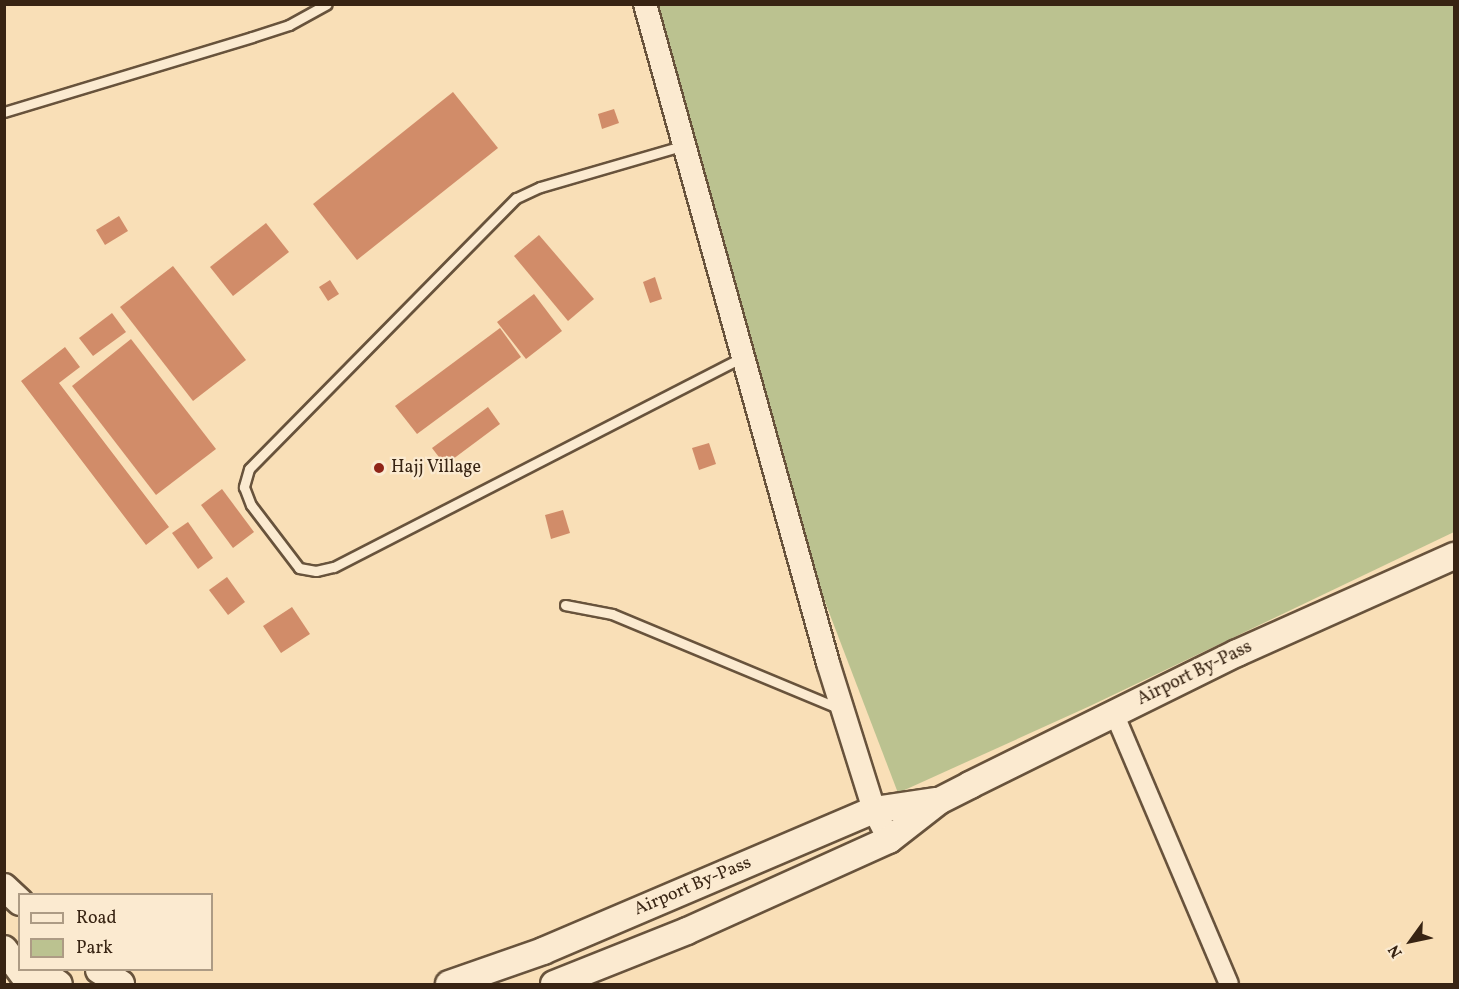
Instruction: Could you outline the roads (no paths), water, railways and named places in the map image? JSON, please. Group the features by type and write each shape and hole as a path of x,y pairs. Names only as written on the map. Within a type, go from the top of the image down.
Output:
{"main road":[{"name":"Airport By-Pass","path":"554,984 687,931 889,840 939,801 1114,713 1237,653 1455,556"},
{"name":"Airport By-Pass","path":"449,984 543,951 874,810 939,801"},
{"path":"4,887 18,900"},
{"path":"4,947 18,955"},
{"path":"4,947 18,967"},
{"path":"21,971 30,984"},
{"path":"41,971 60,984"},
{"path":"102,971 121,984"}],"street":[{"path":"645,4 843,710 874,810 889,840"},
{"path":"1114,713 1229,984"}],"lane":[{"path":"4,112 289,25 327,4"},
{"path":"685,145 540,187 516,198 249,469 244,487 251,505 299,568 316,571 334,567 743,357"},
{"path":"565,605 612,614 843,710"}],"place":[{"name":"Hajj Village","path":"379,468"}]}
